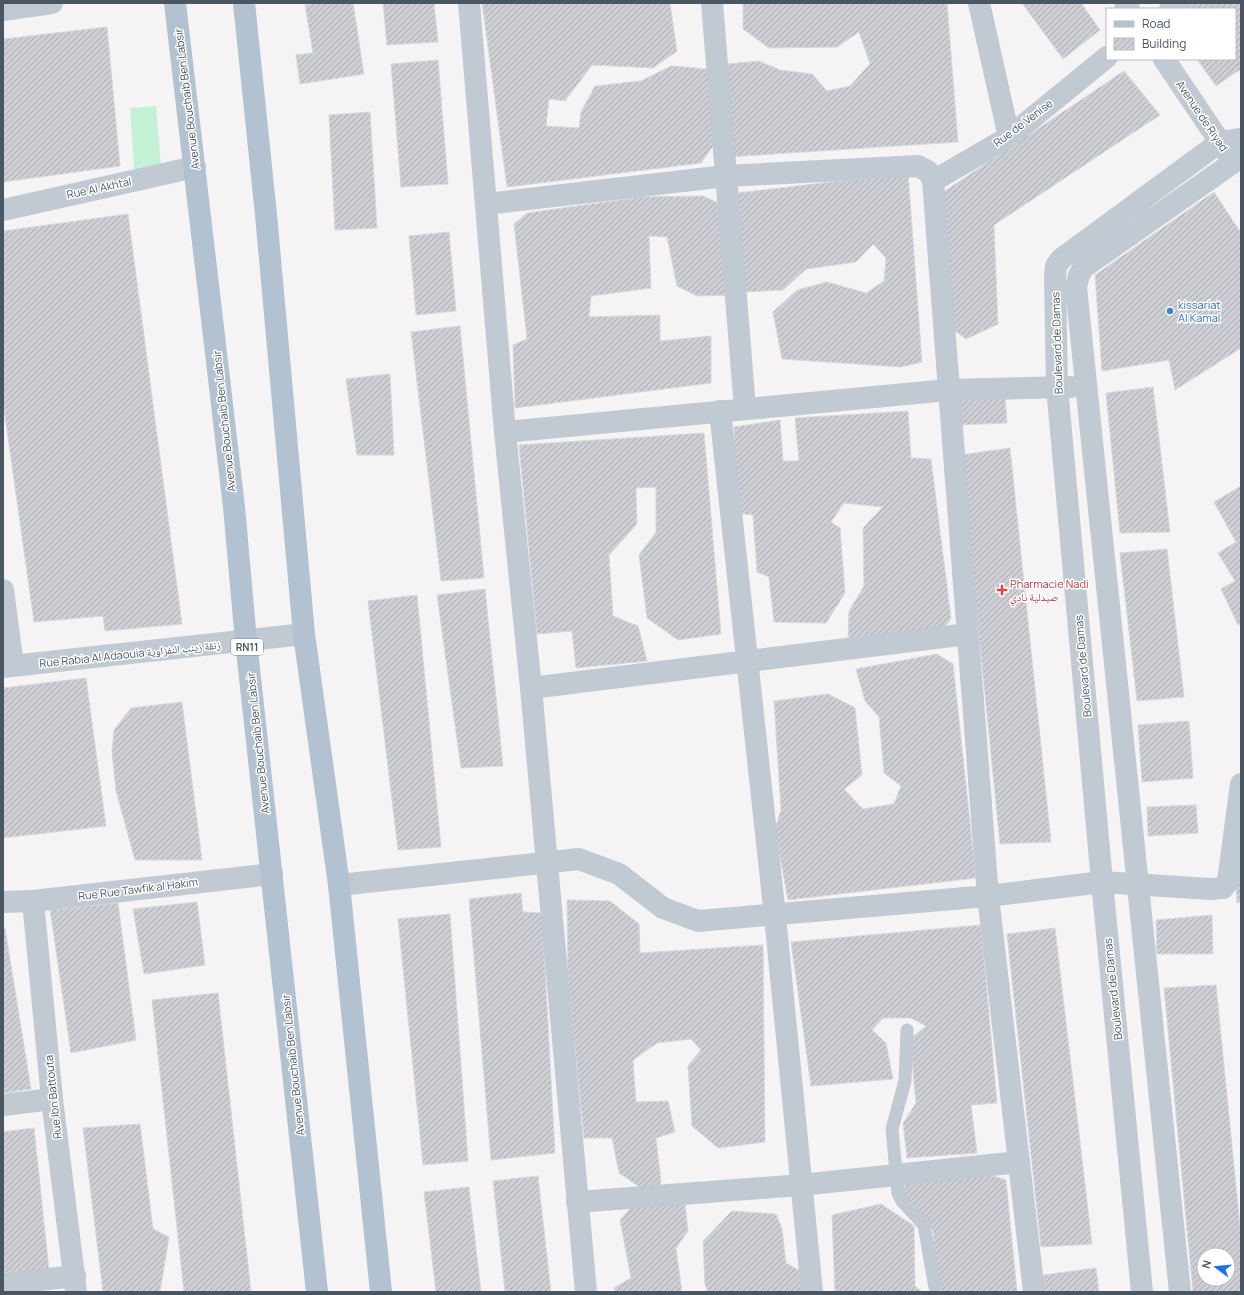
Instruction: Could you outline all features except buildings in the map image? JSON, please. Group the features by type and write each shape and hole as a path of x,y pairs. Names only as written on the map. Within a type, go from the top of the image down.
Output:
{"main road":[{"name":"Avenue Bouchaib Ben Labsir","path":"175,3 234,507 246,641 317,1292"},
{"path":"244,3 266,215 304,634 339,885 380,1292"}],"street":[{"path":"3,10 52,3"},
{"path":"469,3 505,432 531,688 586,1292"},
{"path":"712,3 745,408"},
{"path":"979,3 1009,137"},
{"name":"Rue de Venise","path":"934,181 1009,137 1106,59"},
{"name":"Avenue de Riyad","path":"1165,60 1231,141 1239,161"},
{"name":"Boulevard de Damas","path":"1142,1292 1102,882 1057,386 1056,266 1061,259 1231,141"},
{"name":"Boulevard de Damas","path":"1180,1292 1076,287 1079,275 1084,267 1239,161"},
{"path":"486,204 726,176 918,166 929,172 934,181 948,390 988,896 1034,1292"},
{"name":"Rue Al Akhtal","path":"3,210 195,167"},
{"path":"505,432 745,408 948,390 1057,386 1086,387"},
{"path":"720,411 775,916 812,1292"},
{"path":"3,590 8,667"},
{"name":"Rue Rabia Al Adaouia زنقة زينب النفزاوية","path":"8,667 304,634"},
{"path":"531,688 748,663 968,634"},
{"path":"339,885 579,859 619,874 663,908 698,921 775,916 988,896 1102,882 1137,883 1210,889 1223,888 1228,881 1241,784"},
{"name":"Rue Rue Tawfik al Hakim","path":"3,902 33,901 272,874"},
{"name":"Rue Ibn Battouta","path":"33,901 52,1099 76,1284"},
{"path":"3,1105 52,1099"},
{"path":"577,1202 801,1185 1019,1162"},
{"path":"3,1284 76,1284"}],"lane":[{"path":"907,1030 906,1081 892,1129 898,1193 902,1201 924,1225 935,1288"}],"green space":[{"path":"156,106 162,178 135,180 130,108"}],"place":[{"name":"kissariat Al Kamal","path":"1170,311"},
{"name":"Pharmacie Nadi صيدلية نادي","path":"1002,590"}]}
